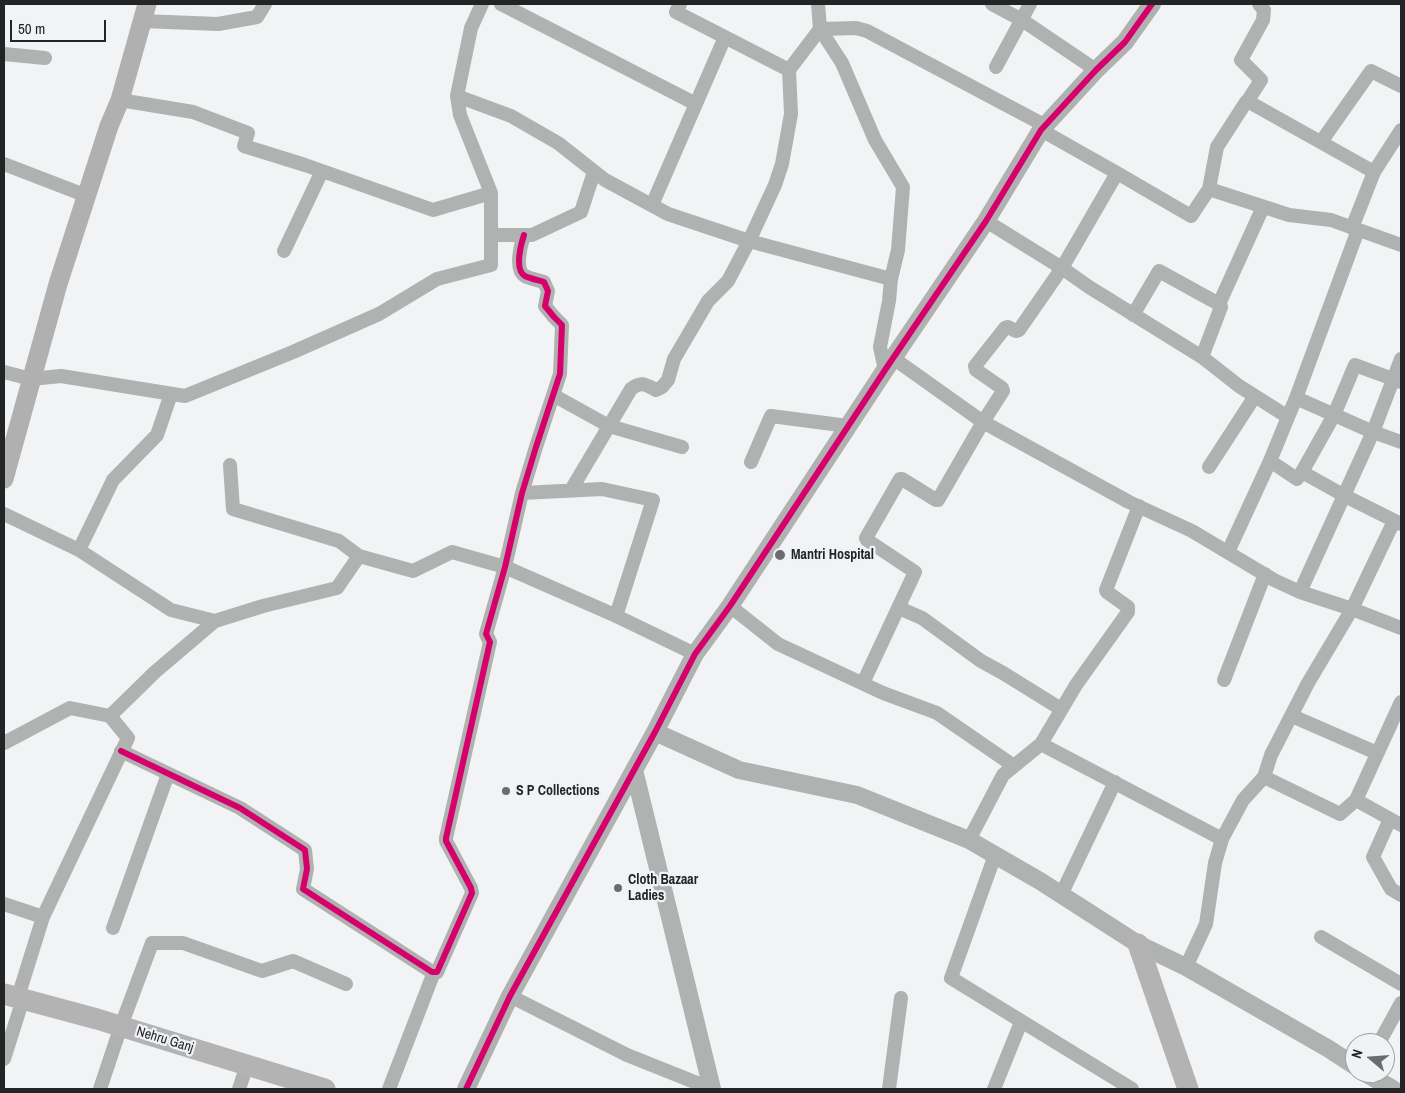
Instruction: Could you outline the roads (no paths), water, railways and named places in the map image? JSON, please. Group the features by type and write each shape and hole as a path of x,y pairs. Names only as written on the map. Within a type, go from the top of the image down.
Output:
{"main road":[{"path":"4,479 58,284 109,126 120,100 144,12"},
{"path":"1138,944 1188,1089"},
{"name":"Nehru Ganj","path":"15,996 121,1026 323,1089"}],"street":[{"path":"144,12 218,24 257,17 265,4"},
{"path":"4,372 32,379 61,376 185,396 379,314 436,279 491,265 491,193 460,115 457,96 471,28 482,4"},
{"path":"501,4 696,104"},
{"path":"680,4 676,12 789,70"},
{"path":"818,4 820,30 842,64 875,140 903,187 898,250 891,279 889,301 880,347 889,364 983,422 1139,506 1192,531 1265,574 1300,592 1401,628"},
{"path":"992,4 1022,20 1096,70"},
{"path":"996,66 1030,4"},
{"path":"466,1089 510,996 655,732 695,654 730,606 889,364 986,221 1042,127 1125,42 1152,4"},
{"path":"571,490 631,389 637,384 645,384 656,390 662,387 668,380 674,359 708,301 728,281 780,174 791,114 789,70 820,30 856,28 867,31 1042,127 1191,216 1209,189 1217,147 1261,80 1242,62 1241,58 1263,20 1264,10 1259,4"},
{"path":"652,205 725,37"},
{"path":"4,54 45,58"},
{"path":"1321,142 1371,71 1401,86"},
{"path":"457,96 511,116 558,143 605,180 668,214 749,241 891,279"},
{"path":"120,100 192,112 248,133 244,146 433,210 491,193"},
{"path":"1247,102 1374,172"},
{"path":"1228,552 1270,461 1296,398 1374,172 1401,130"},
{"path":"4,164 87,196"},
{"path":"284,251 322,171"},
{"path":"491,235 532,234 580,212 594,172"},
{"path":"863,684 899,608 914,571 866,538 900,479 938,500 1003,389 976,370 976,366 1005,328 1019,330 1062,268 1118,172"},
{"path":"1209,189 1289,215 1331,220 1401,245"},
{"path":"1202,357 1222,307 1220,304 1263,207"},
{"path":"986,221 1202,357 1239,386 1288,417"},
{"path":"390,1089 434,972 438,970 472,893 446,838 490,642 486,634 505,567 522,493 554,395 561,366 562,325 545,306 548,291 544,282 525,276 521,273 519,266 524,234"},
{"path":"1134,315 1159,272 1220,304"},
{"path":"1300,592 1398,380 1401,359"},
{"path":"1270,461 1297,479 1334,415 1355,365 1398,380"},
{"path":"79,550 113,480 157,435 171,394"},
{"path":"554,395 609,426 682,447"},
{"path":"1209,467 1255,396"},
{"path":"1296,398 1373,432 1401,442"},
{"path":"751,462 771,416 848,426"},
{"path":"230,465 232,509 339,541 359,556 413,571 452,552 505,567 616,616 695,654"},
{"path":"1186,967 1206,924 1215,863 1222,839 1243,800 1264,777 1271,755 1308,683 1352,609 1398,522 1344,496 1302,472"},
{"path":"522,493 602,488 653,500 616,616"},
{"path":"969,840 1003,774 1040,744 1076,685 1128,612 1128,607 1106,590 1139,506"},
{"path":"4,514 79,550 171,610 215,621"},
{"path":"110,716 155,672 215,621 263,606 337,588 359,556"},
{"path":"1224,680 1265,574"},
{"path":"730,606 778,644 883,693 937,713 1014,766"},
{"path":"899,608 922,618 981,661 1061,709"},
{"path":"1264,777 1340,814 1356,800 1401,702"},
{"path":"4,743 70,708 110,716 128,738 43,916 15,996 4,1060"},
{"path":"1292,716 1377,753"},
{"path":"655,732 739,770 857,795 969,840 1138,944 1186,967 1345,1059"},
{"path":"1040,744 1222,839"},
{"path":"121,751 240,808 305,850 307,869 303,889 371,934 434,972"},
{"path":"634,770 712,1089"},
{"path":"112,928 168,774"},
{"path":"1061,895 1115,782"},
{"path":"1356,800 1396,822 1373,857 1391,889 1401,895"},
{"path":"995,855 951,978 1132,1089"},
{"path":"4,904 43,916"},
{"path":"1321,937 1401,984"},
{"path":"100,1089 152,943 183,943 262,972 293,961 346,984"},
{"path":"510,996 627,1055 712,1089"},
{"path":"889,1089 901,998"},
{"path":"1384,1033 1401,1003"},
{"path":"994,1089 1022,1022"},
{"path":"239,1089 247,1065"}],"place":[{"name":"Mantri Hospital","path":"780,555"},
{"name":"S P Collections","path":"506,791"},
{"name":"Cloth Bazaar Ladies","path":"618,888"}]}
